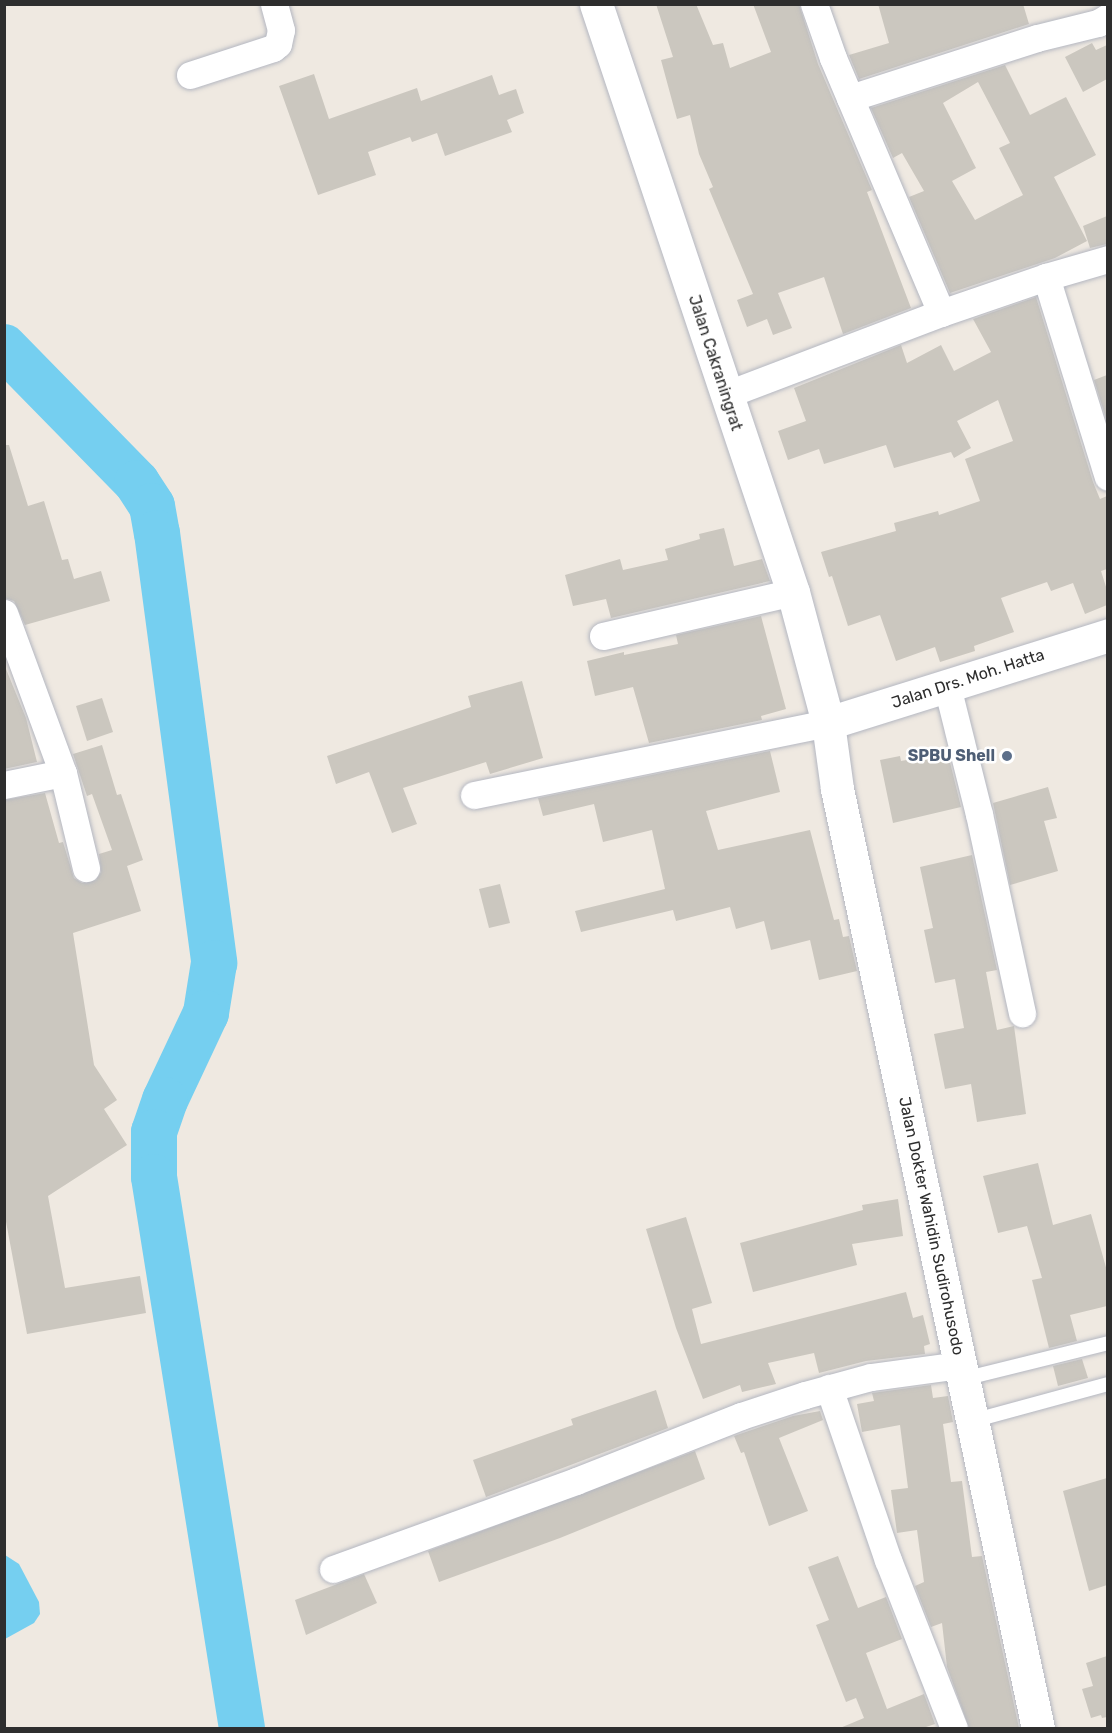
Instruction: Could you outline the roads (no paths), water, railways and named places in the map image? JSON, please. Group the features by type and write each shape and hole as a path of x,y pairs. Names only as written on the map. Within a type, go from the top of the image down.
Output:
{"main road":[{"name":"Jalan Cakraningrat","path":"596,4 725,396 793,592 828,723"},
{"name":"Jalan Drs. Moh. Hatta","path":"828,723 1107,635"},
{"name":"Jalan Dokter Wahidin Sudirohusodo","path":"828,723 837,789 1038,1728"}],"street":[{"path":"190,75 273,48 278,44 281,30 274,4"},
{"path":"814,4 850,98 941,313"},
{"path":"850,98 1037,38 1098,23 1107,17"},
{"path":"725,396 941,313 1107,259"},
{"path":"1046,277 1107,477"},
{"path":"603,636 793,592"},
{"path":"4,613 63,773 86,868"},
{"path":"947,686 979,814 1023,1013"},
{"path":"474,795 828,723"},
{"path":"4,785 63,773"},
{"path":"333,1569 576,1481 741,1416 829,1388 871,1377 962,1372"},
{"path":"829,1388 946,1726"}],"lane":[{"path":"962,1372 1107,1343"},
{"path":"972,1421 1107,1384"}],"water":[{"path":"5,1555 19,1564 39,1602 40,1614 34,1623 5,1639"}],"waterway":[{"path":"4,347 137,483 152,506 157,533 214,963 206,1013 165,1100 154,1132 154,1177 242,1728"}],"place":[{"name":"SPBU Shell","path":"1007,756"}]}
